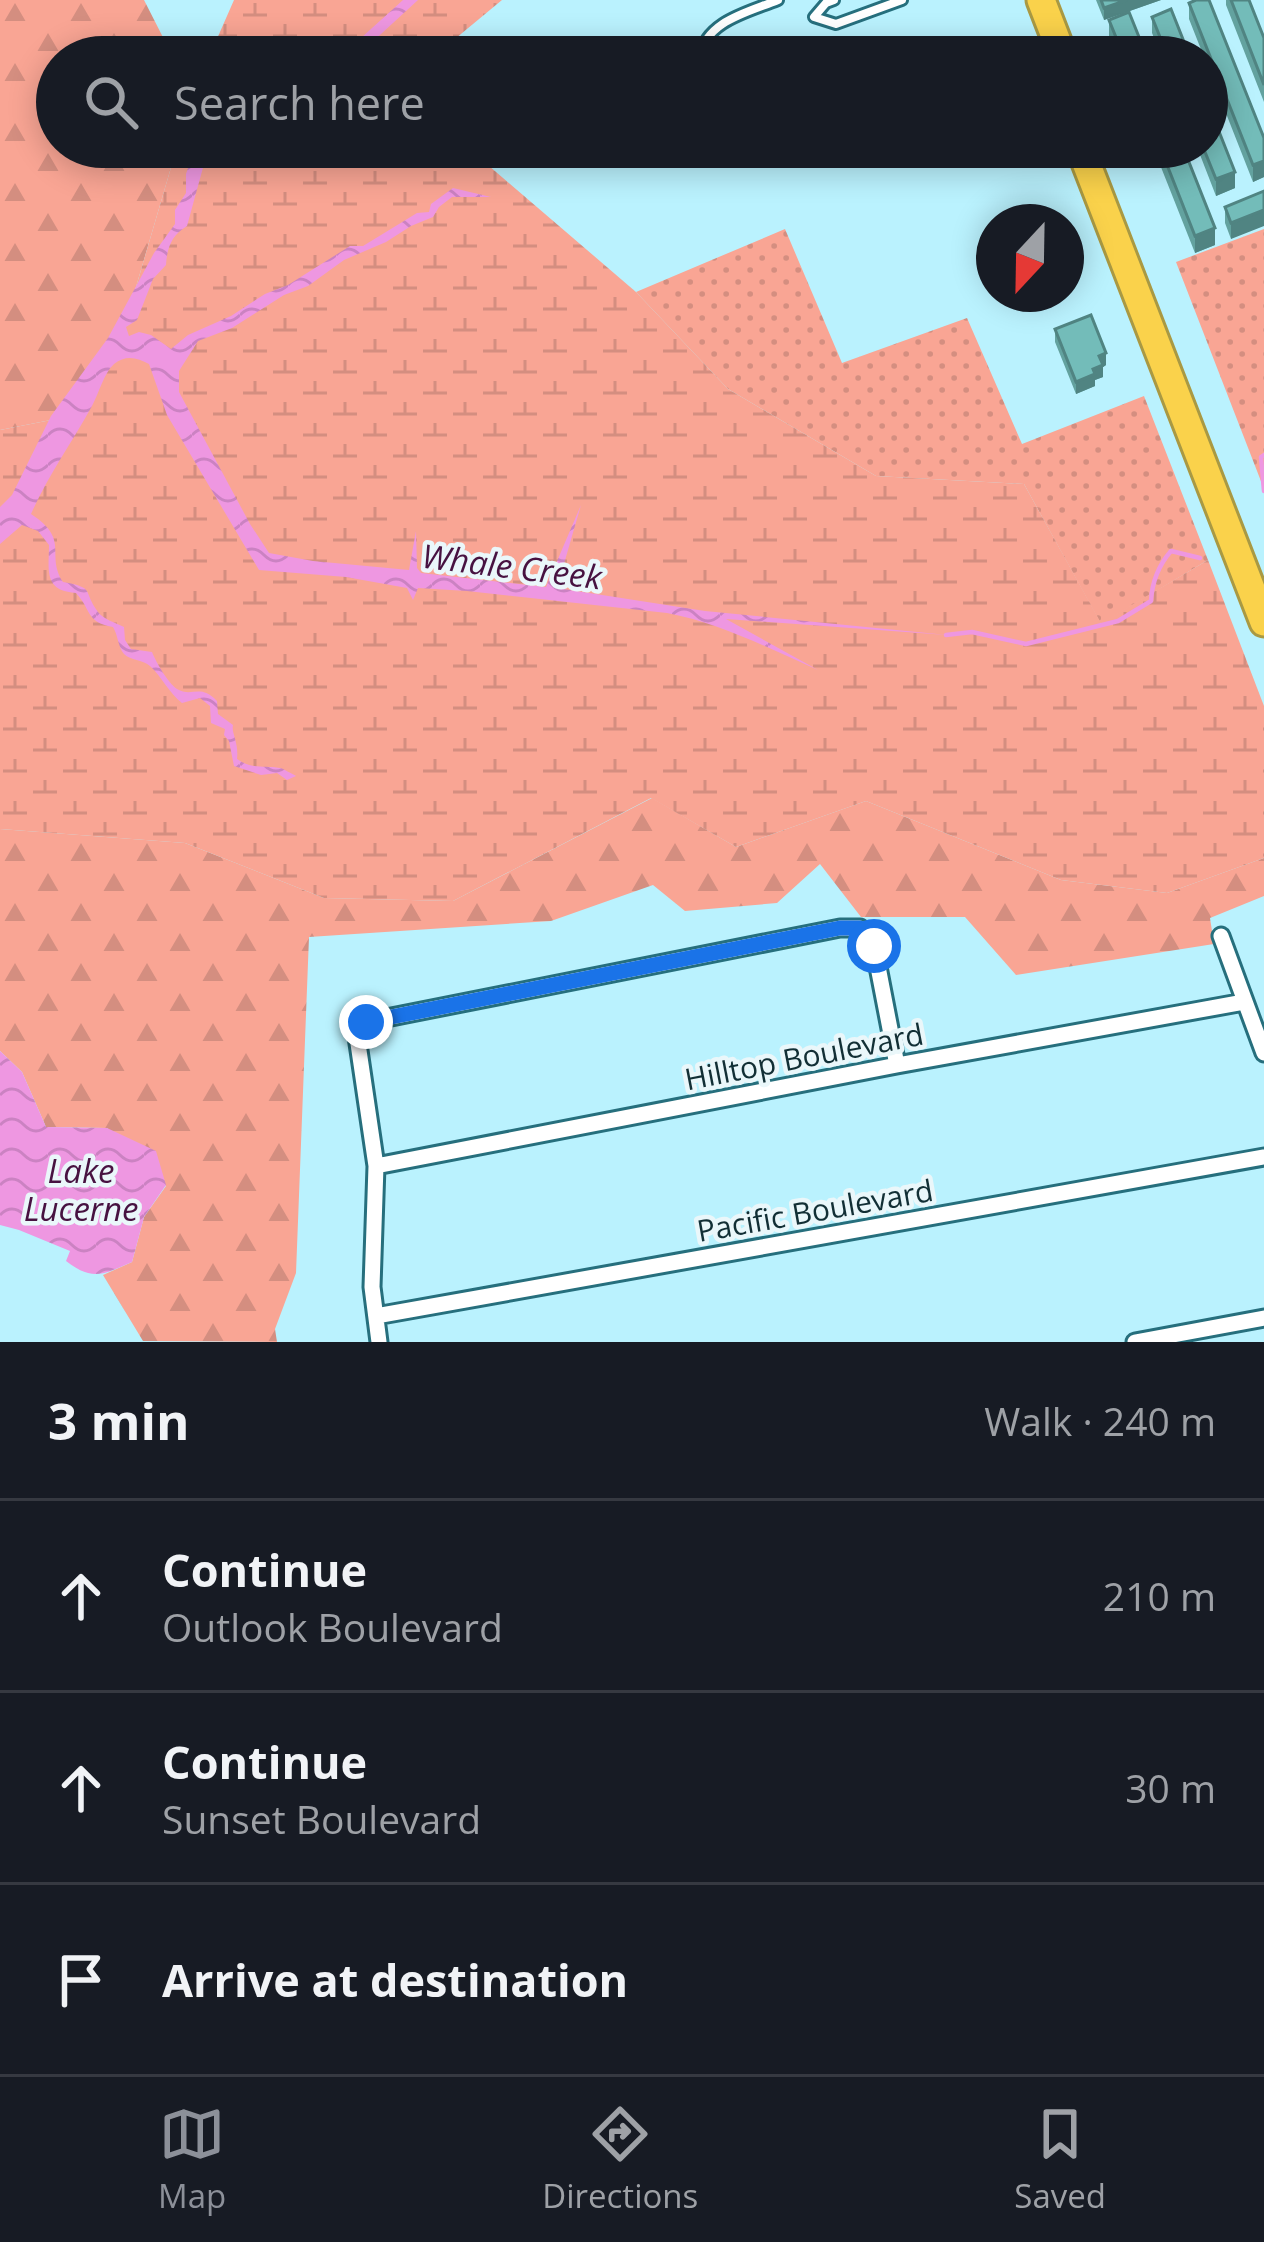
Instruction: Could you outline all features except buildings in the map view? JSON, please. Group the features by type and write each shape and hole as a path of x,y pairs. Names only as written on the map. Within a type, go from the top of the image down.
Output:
{"highway":[{"path":"1023,0 1037,36"},
{"path":"1041,0 1055,36"},
{"path":"1088,168 1264,622"},
{"path":"1106,168 1264,572"}],"street":[{"path":"379,1342 372,1288 376,1166 356,1030 366,1022 840,928 860,928 874,946 897,1065"},
{"path":"1221,936 1264,1054"},
{"name":"Hilltop Boulevard","path":"376,1166 1244,1002"},
{"name":"Pacific Boulevard","path":"376,1316 1264,1157"},
{"path":"1135,1342 1264,1318"}],"lane":[{"path":"710,36 734,18 778,0"},
{"path":"834,0 814,17 836,24 902,0"},
{"path":"856,0 864,14"}],"green space":[{"path":"0,0 144,0 162,36 36,36 36,168 171,168 126,321 51,420 0,430"},
{"path":"234,0 502,0 459,36 218,36"},
{"path":"171,168 491,168 636,292 728,389 876,476 1024,484 1101,623 1208,560 1264,706 1264,858 1167,893 1061,880 866,801 736,847 651,798 453,901 324,898 185,843 0,829 0,430 51,420 126,321"},
{"path":"785,229 842,363 967,318 1022,444 1144,396 1208,560 1101,624 1024,484 876,476 728,389 636,292"},
{"path":"1264,229 1264,489 1176,262"},
{"path":"652,798 736,847 866,801 1061,880 1167,893 1264,858 1264,896 1210,918 1214,944 1016,975 965,917 861,917 820,864 777,903 685,911 653,885 551,921 309,937 296,1273 275,1329 277,1342 143,1341 103,1275 132,1262 144,1217 166,1186 107,1128 46,1127 22,1072 0,1051 0,829 185,843 324,898 453,901"}],"water":[{"path":"403,0 418,0 379,36 363,36"},
{"name":"Whale Creek","path":"188,168 203,168 187,226 171,242 166,265 153,279 137,320 126,327 129,336 151,335 171,349 188,335 288,285 350,246 363,246 417,213 429,212 431,204 453,188 491,197 452,197 433,217 344,260 232,328 198,341 179,371 179,392 269,553 409,570 416,531 421,573 546,587 581,505 557,588 705,611 947,635 726,619 818,670 725,630 667,613 418,588 413,600 407,588 259,570 167,415 149,364 123,359 107,373 31,514 54,540 63,582 84,588 100,614 124,627 131,649 152,652 177,689 206,693 217,701 218,714 233,725 237,759 296,776 287,780 277,773 261,775 234,766 225,729 211,723 210,706 200,698 182,703 150,666 124,654 113,627 93,619 76,593 53,584 49,545 38,531 22,525 0,544 0,507 12,495 51,416 108,338 175,224 175,210 186,193"},
{"name":"Lake Lucerne","path":"0,1051 22,1072 46,1127 107,1128 156,1151 166,1185 144,1217 132,1262 91,1274 66,1261 70,1251 0,1225"}],"waterway":[{"name":"Whale Creek","path":"1264,455 1264,491"},
{"name":"Whale Creek","path":"946,635 972,632 1026,644 1118,621 1151,601 1157,575 1171,551 1200,558"}],"route":[{"path":"366,1022 840,928 860,928 874,946"}]}
